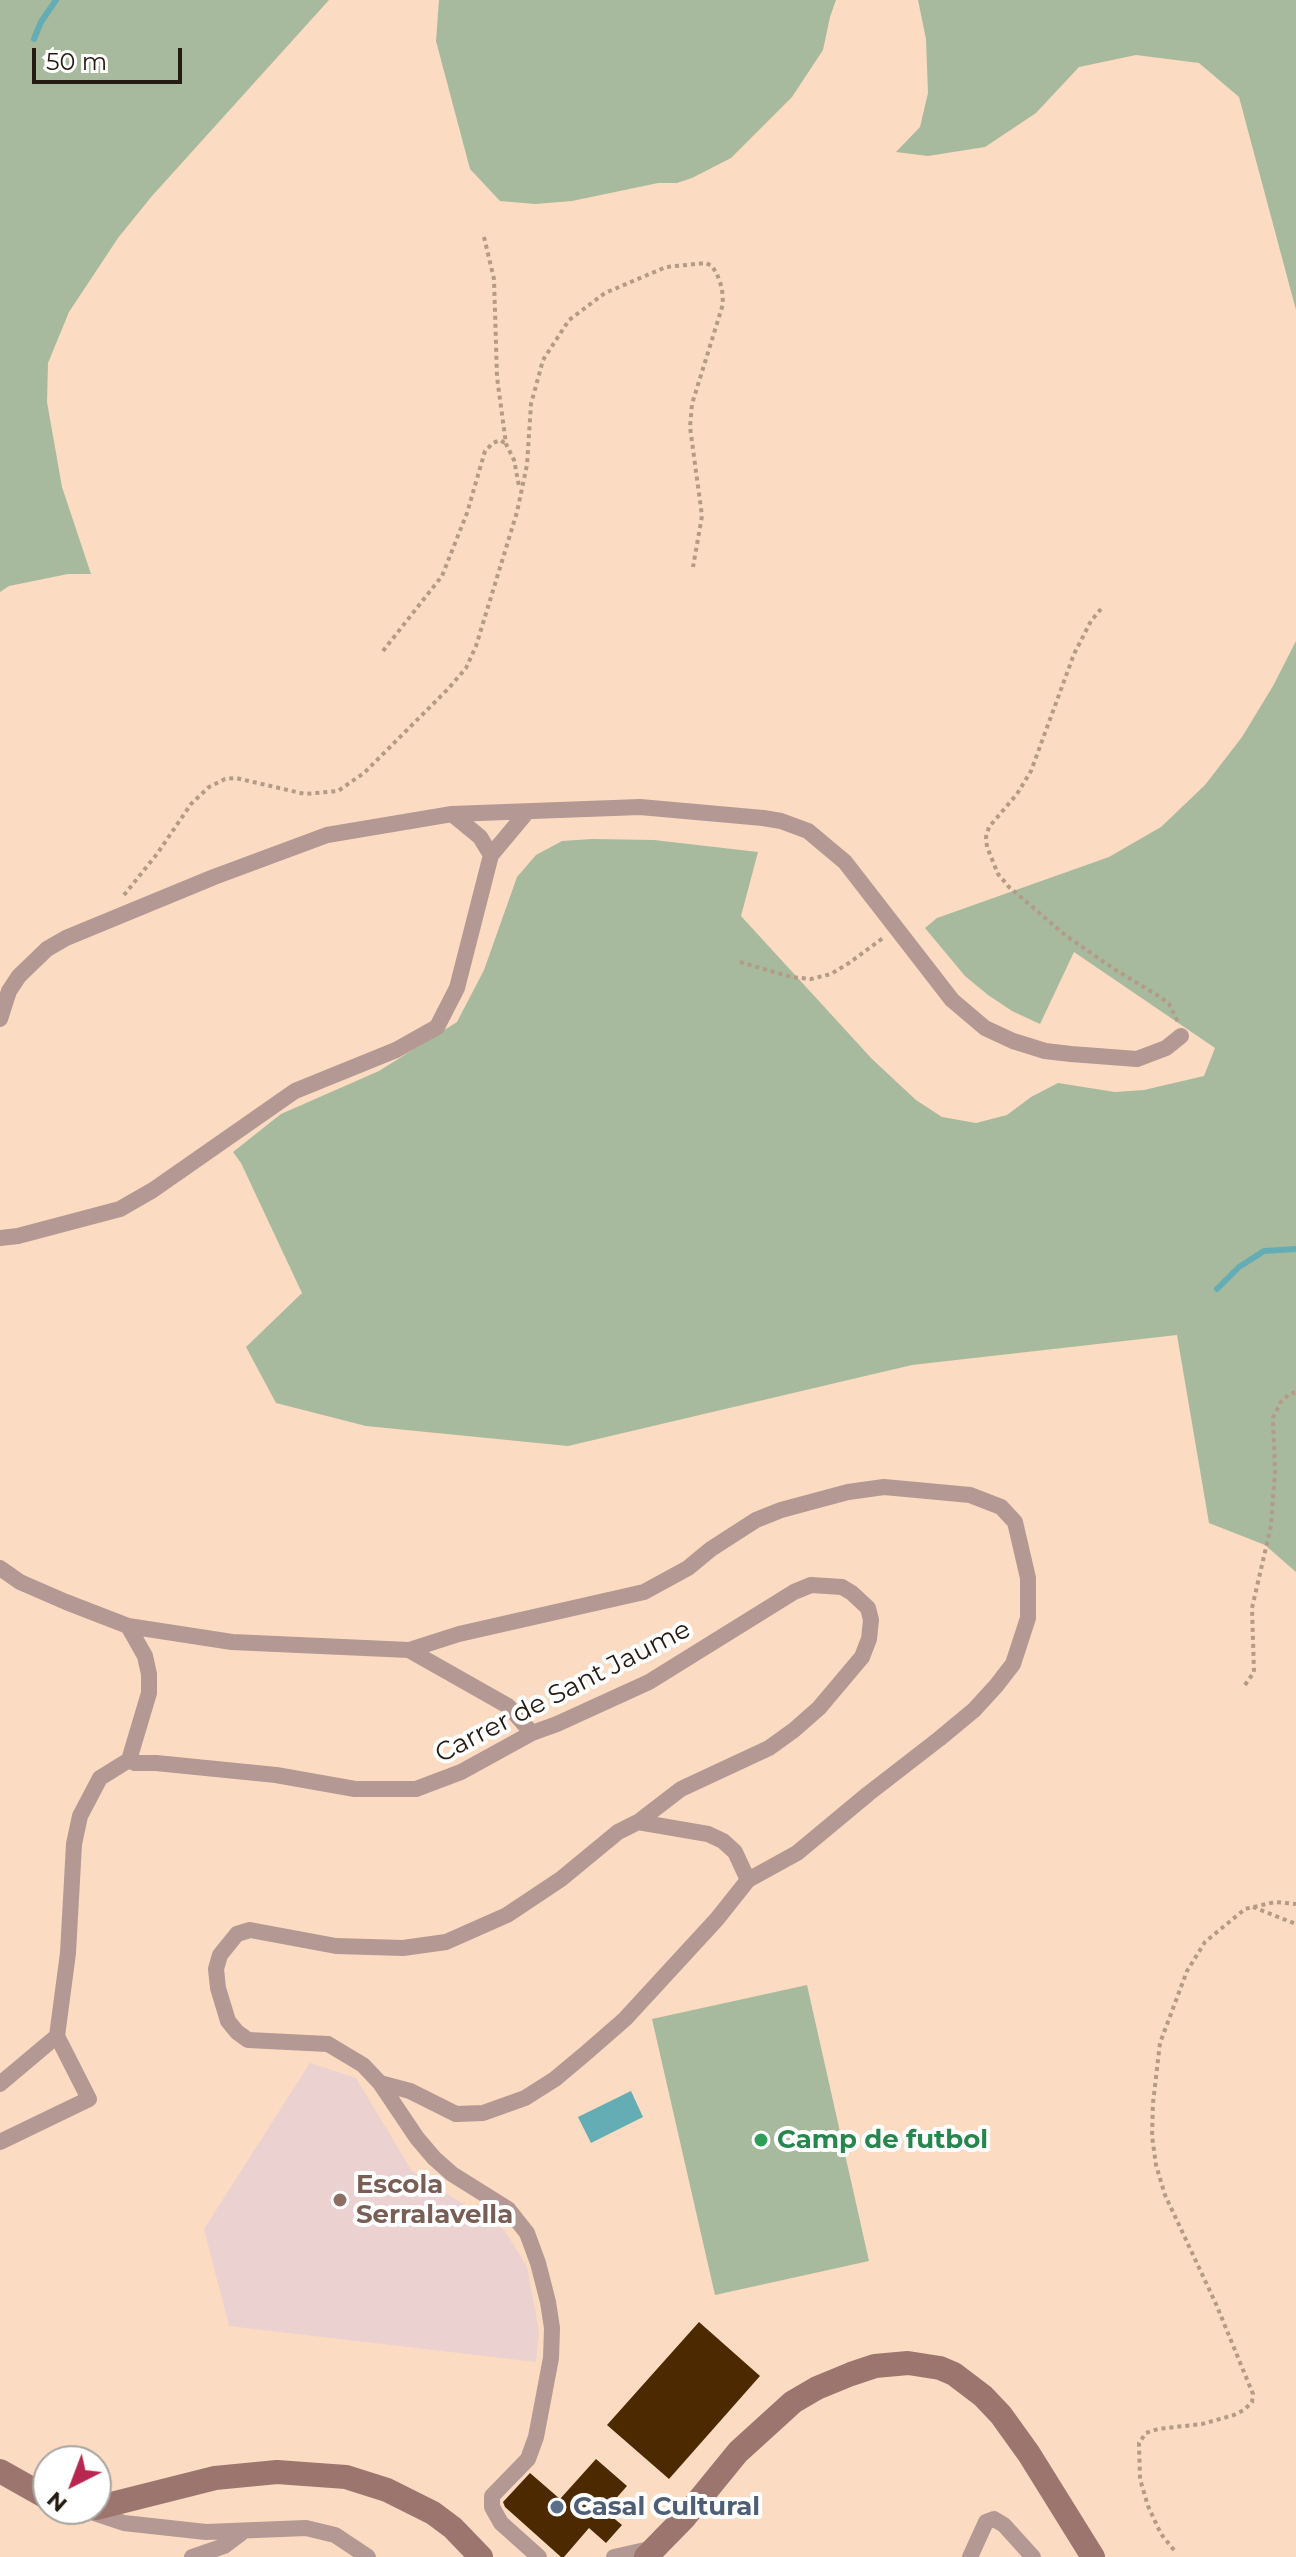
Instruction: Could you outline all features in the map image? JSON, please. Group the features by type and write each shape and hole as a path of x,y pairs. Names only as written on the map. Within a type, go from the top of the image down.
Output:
{"street":[{"path":"0,1019 9,991 32,962 66,938 214,877 327,835 452,814 640,807 781,821 808,831 845,862 952,1000 985,1028 1013,1041 1045,1051 1137,1059 1166,1048 1181,1036"},
{"path":"0,1238 120,1209 153,1190 295,1091 396,1050 429,1033 443,1017 457,988 491,855 527,812"},
{"path":"452,814 469,826 491,855"},
{"path":"0,1568 20,1582 128,1626 232,1642 409,1650 459,1634 644,1592 678,1575 756,1520 848,1492 884,1487 970,1495 1001,1507 1015,1522 1028,1578 1028,1618 1013,1664 974,1710 939,1739 797,1853 748,1880 717,1919 625,2019 555,2079 525,2098 483,2113 456,2114 410,2091 380,2083"},
{"name":"Carrer de Sant Jaume","path":"129,1760 276,1775 355,1789 416,1789 461,1772 532,1733 649,1682 794,1592 811,1585 842,1587 868,1608 871,1620 867,1646 844,1680 819,1708 769,1748 681,1789 638,1822 618,1832 561,1879 507,1915 446,1942 403,1948 336,1946 250,1930 237,1934 220,1955 216,1969 228,2021 237,2032 248,2040 328,2044 363,2065 380,2083"},
{"path":"0,2142 89,2099 57,2036 68,1953 74,1844 80,1816 100,1778 129,1760 144,1714 149,1674 145,1656 128,1626"},
{"path":"409,1650 508,1706 532,1733"},
{"path":"638,1822 708,1834 723,1841 735,1852 748,1880"},
{"path":"0,2084 57,2036"},
{"path":"380,2083 434,2158 452,2174 508,2209 527,2233 538,2263 552,2328 551,2358 536,2437 528,2459 492,2496 492,2507 501,2523 539,2557"},
{"path":"614,2557 651,2552 672,2532 738,2452 793,2402 851,2374 875,2366 908,2363 940,2368 954,2374 983,2396 1029,2454 1093,2557"},
{"path":"0,2471 32,2489"},
{"path":"112,2504 215,2478 277,2472 346,2477 387,2490 433,2513 453,2528 481,2557"},
{"path":"112,2519 206,2532 306,2528 335,2535 368,2557"},
{"path":"970,2557 986,2522 994,2519 1004,2525 1033,2557"},
{"path":"192,2557 224,2546 245,2530"}],"path":[{"path":"484,237 494,279 495,353 506,444 519,476 520,491"},
{"path":"100,925 157,854 191,804 209,787 225,779 236,778 305,794 338,791 364,773 448,689 466,668 476,646 517,512 527,465 531,404 543,360 569,320 605,293 666,267 706,263 717,274 723,304 692,404 690,427 702,516 693,567"},
{"path":"383,651 442,576 467,513 485,451 500,440 506,444"},
{"path":"1101,609 1091,621 1074,654 1031,771 1017,794 989,827 987,847 998,874 1027,904 1065,935 1169,1004 1181,1036"},
{"path":"740,962 791,977 811,979 831,974 849,963 869,950 896,925"},
{"path":"1245,1685 1254,1672 1252,1608 1271,1526 1275,1471 1273,1418 1280,1403 1296,1392"},
{"path":"1174,2550 1161,2534 1148,2506 1140,2479 1139,2443 1146,2433 1158,2429 1202,2424 1234,2415 1252,2402 1253,2394 1216,2304 1165,2195 1156,2165 1152,2136 1153,2103 1160,2043 1187,1971 1205,1942 1233,1917 1252,1907 1275,1902 1296,1904"},
{"path":"1252,1907 1296,1924"}],"shaded area":[{"name":"Escola Serralavella","path":"310,2063 356,2078 412,2171 505,2231 527,2267 539,2331 536,2362 229,2326 204,2229"}],"green space":[{"path":"0,0 329,0 152,196 118,238 69,312 48,363 47,402 62,487 91,574 68,574 9,586 0,592"},
{"path":"439,0 836,0 823,50 792,97 731,158 677,183 658,183 572,201 535,204 500,201 470,169 436,41"},
{"path":"918,0 1296,0 1296,310 1239,97 1199,63 1136,55 1079,67 1036,113 985,147 928,156 896,152 920,127 928,93 926,39"},
{"path":"1296,641 1296,1572 1265,1545 1209,1523 1177,1335 912,1365 568,1446 366,1426 276,1403 246,1347 302,1293 233,1152 281,1114 379,1071 457,1022 484,970 517,877 536,855 562,841 654,840 758,852 741,916 872,1059 916,1100 942,1117 976,1123 1007,1115 1031,1097 1058,1083 1115,1092 1144,1090 1204,1076 1215,1048 1074,952 1040,1024 1012,1011 965,976 925,928 937,918 1109,857 1161,827 1205,785 1242,737"},
{"name":"Camp de futbol","path":"807,1985 869,2261 715,2295 652,2019"}],"water":[{"path":"631,2091 643,2117 591,2143 578,2117"}],"building":[{"path":"699,2322 760,2376 669,2479 607,2425"},
{"name":"Casal Cultural","path":"596,2459 627,2486 605,2511 622,2525 606,2543 589,2528 561,2557 503,2502 530,2473 560,2499"}],"waterway":[{"path":"34,39 56,0"},
{"path":"1217,1289 1239,1267 1264,1251 1296,1249"}],"place":[{"name":"Camp de futbol","path":"761,2140"},
{"name":"Escola Serralavella","path":"340,2200"},
{"name":"Casal Cultural","path":"557,2507"}]}
